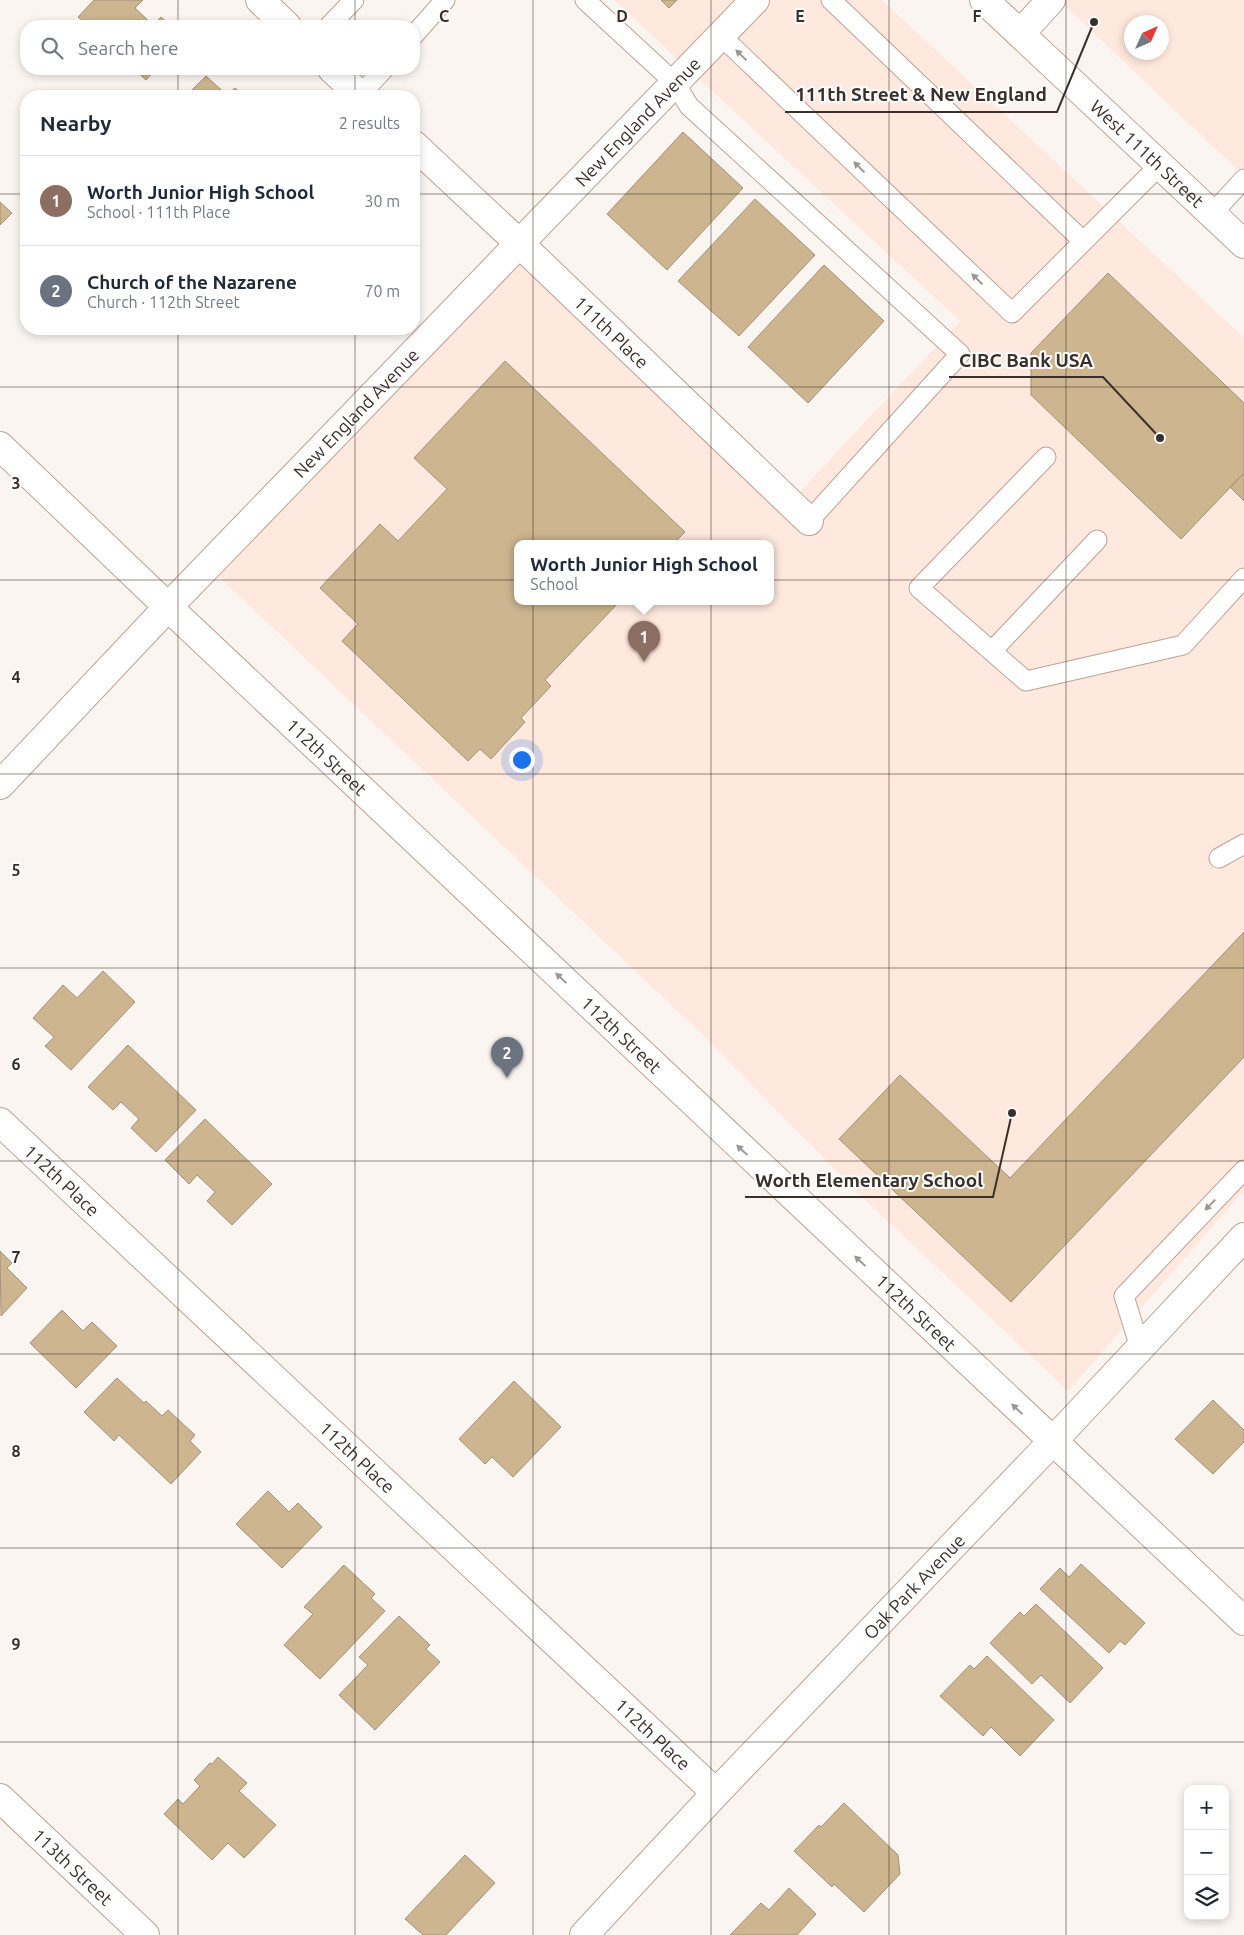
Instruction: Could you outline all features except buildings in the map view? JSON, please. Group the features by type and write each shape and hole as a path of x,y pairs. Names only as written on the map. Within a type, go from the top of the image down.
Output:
{"street":[{"path":"260,0 281,20"},
{"name":"New England Avenue","path":"0,785 168,607 756,0"},
{"name":"West 111th Street","path":"984,0 1244,244"},
{"path":"1020,34 1051,0"},
{"path":"338,75 354,90"},
{"name":"111th Place","path":"420,151 809,521"},
{"name":"112th Street","path":"0,446 1052,1442 1244,1621"},
{"name":"112th Place","path":"0,1122 716,1793"},
{"name":"Oak Park Avenue","path":"584,1935 716,1793 1052,1442 1244,1237"},
{"name":"113th Street","path":"0,1798 145,1935"}],"lane":[{"path":"335,20 354,0"},
{"path":"420,28 445,0"},
{"path":"585,0 675,83 689,106 960,354 809,521"},
{"path":"831,0 1083,241"},
{"path":"721,36 1012,313 1160,165"},
{"path":"365,90 379,75"},
{"path":"1212,214 1244,179"},
{"path":"1046,457 919,588 1026,681 1183,645 1244,578"},
{"path":"992,651 1097,540"},
{"path":"1219,858 1244,844"},
{"path":"1140,1348 1124,1296 1244,1170"}],"shaded area":[{"path":"614,0 882,0 1244,338 1244,1191 1068,1391 858,1193 702,1034 218,576 535,248 795,497 960,321"},
{"path":"1059,0 1244,0 1244,176"}],"place":[{"name":"111th Street & New England","path":"1094,22"},
{"name":"CIBC Bank USA","path":"1160,438"},
{"name":"Worth Junior High School","path":"644,662"},
{"name":"Church of the Nazarene","path":"507,1078"},
{"name":"Worth Elementary School","path":"1012,1113"}]}
